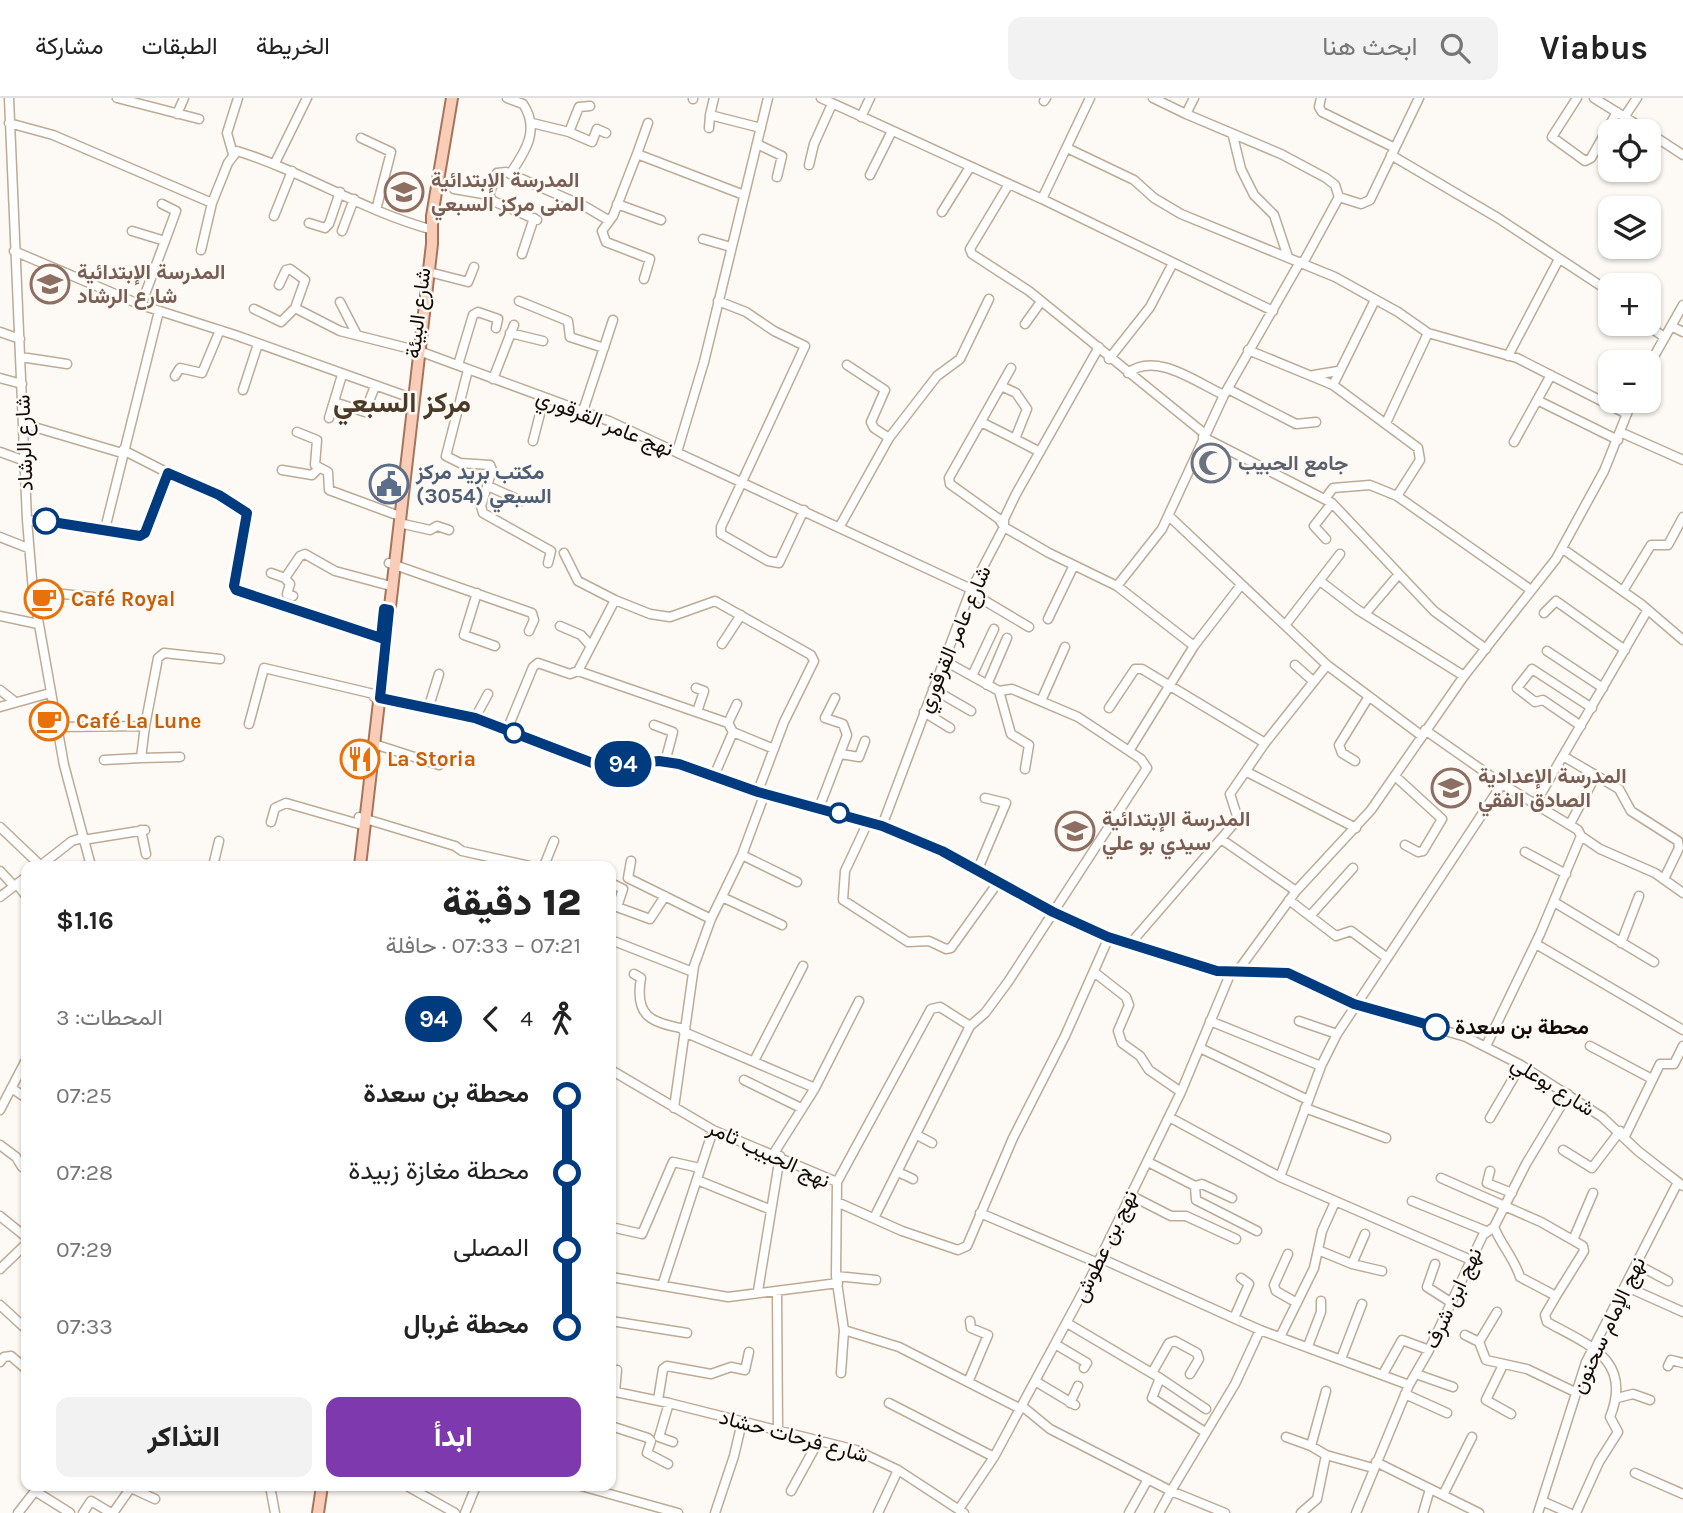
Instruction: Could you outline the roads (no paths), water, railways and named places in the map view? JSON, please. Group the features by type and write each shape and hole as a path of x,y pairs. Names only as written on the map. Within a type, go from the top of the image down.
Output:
{"main road":[{"name":"شارع البيئة","path":"376,696 431,227 452,98"},
{"name":"شارع البيئة","path":"417,350 429,272 431,227"},
{"name":"شارع البيئة","path":"376,696 381,638 387,610 387,585 392,564"},
{"path":"361,820 374,744 376,696"},
{"path":"358,861 376,696"},
{"path":"318,1513 321,1491"}],"street":[{"name":"شارع الرشاد","path":"9,98 28,548 50,693 90,861"},
{"path":"117,98 199,119"},
{"path":"177,114 184,98"},
{"path":"233,154 227,133 238,98"},
{"path":"275,163 307,98"},
{"path":"507,98 523,104 532,123 529,142 510,174"},
{"path":"709,128 714,98"},
{"path":"677,452 718,301 768,98"},
{"path":"821,98 1042,199 1273,311"},
{"path":"861,117 870,98"},
{"path":"1042,199 1090,98"},
{"path":"1117,586 1149,549 1169,516 1204,435 1248,350 1339,197 1335,185 1326,178 1281,154 1233,136 1153,98"},
{"path":"1186,114 1194,98"},
{"path":"1321,98 1320,110 1393,151 1598,284"},
{"path":"1577,98 1552,137 1555,142 1586,161 1591,158 1621,114 1637,98"},
{"path":"1594,98 1628,119"},
{"path":"1339,197 1361,204 1368,202 1417,99"},
{"path":"809,165 814,144 832,104"},
{"path":"569,132 579,107 590,106"},
{"path":"710,115 761,128"},
{"path":"9,123 53,135 212,202"},
{"path":"532,123 569,132 592,142 597,129 606,133"},
{"path":"644,279 650,259 606,242 601,231 617,204 648,123"},
{"path":"870,175 892,131"},
{"path":"1233,136 1241,169 1254,195 1274,215 1288,257"},
{"path":"361,138 391,152 376,210"},
{"path":"1661,141 1683,155"},
{"path":"757,144 782,156 777,177"},
{"path":"1068,148 1134,180 1154,198 1181,214 1302,263 1375,300 1428,334 1508,356 1627,414"},
{"path":"201,250 212,202 233,154 237,151 292,170 376,210 431,227"},
{"path":"637,154 744,195"},
{"path":"942,212 970,167"},
{"path":"274,216 292,170"},
{"path":"489,195 497,173 510,174 586,207 608,220"},
{"path":"1009,184 970,249 988,266 1029,291 1204,435 1328,501 1434,611 1486,649"},
{"path":"454,189 489,195 493,201 535,219 522,254"},
{"path":"309,223 325,228 329,224 340,192"},
{"path":"342,231 354,199"},
{"path":"141,305 176,211 162,204"},
{"path":"617,204 661,220"},
{"path":"132,231 165,242"},
{"path":"703,239 731,247"},
{"path":"14,251 141,305 411,398"},
{"path":"1508,356 1559,260"},
{"path":"1109,359 1150,307 1173,263"},
{"path":"429,272 468,282 474,267"},
{"path":"254,309 281,322 295,309 305,280 303,276 290,269 286,270 279,285"},
{"path":"840,526 889,438 937,376 960,359 989,299"},
{"path":"1333,385 1375,300"},
{"path":"519,301 568,321 570,337 604,348"},
{"path":"718,301 747,312 774,331 805,346 721,527 721,534 768,561 782,561 804,510"},
{"path":"340,302 357,335"},
{"path":"1025,324 1041,303"},
{"path":"1657,350 1683,305"},
{"name":"نهج عامر القرقوري","path":"295,309 329,327 417,350 583,411 840,526 970,591 1029,626"},
{"path":"105,529 159,311"},
{"path":"458,365 473,316 478,312 498,319 496,328"},
{"path":"583,411 612,320"},
{"path":"1671,326 1683,332"},
{"path":"493,379 512,329 543,341"},
{"path":"175,376 182,368 202,373 220,330"},
{"path":"0,332 20,338"},
{"path":"1386,423 1428,334"},
{"path":"243,390 258,344"},
{"name":"شارع عامر القرقوري","path":"882,826 970,591 1004,527 1010,507 1099,347"},
{"path":"1248,350 1333,385 1415,444 1421,454 1418,465 1397,496"},
{"path":"21,357 66,364"},
{"path":"1128,373 1135,368 1153,364 1226,392 1296,424 1316,422"},
{"path":"847,365 885,390 871,422 874,428 889,438"},
{"path":"1011,368 949,478 950,484 999,519 1004,527 1117,586 1194,646"},
{"path":"468,370 446,456 460,463 490,465 492,470 481,506 483,513 551,551 548,563"},
{"path":"1313,375 1338,371"},
{"path":"329,418 342,374"},
{"path":"1514,442 1551,375"},
{"path":"0,378 22,384"},
{"path":"334,402 365,412 375,386"},
{"path":"1001,386 1021,398 1027,409 1015,439"},
{"path":"533,441 544,398"},
{"path":"1537,400 1619,436 1683,460"},
{"name":"نهج بن عطوش","path":"958,1510 994,1457 1067,1323 1148,1163 1234,972 1296,891 1356,828 1464,676 1563,549 1619,436 1627,414"},
{"path":"981,422 1040,452"},
{"path":"24,424 122,452 219,495 247,513 234,586 236,590 381,638"},
{"path":"297,432 317,440 314,465 328,472 329,489 397,519 430,530 437,526 449,530"},
{"path":"0,452 25,461"},
{"path":"282,470 312,475 318,468"},
{"path":"27,520 140,536 145,533 168,473"},
{"path":"1326,539 1314,526 1333,488 1370,485 1397,496 1531,590"},
{"path":"488,486 521,502"},
{"path":"1169,516 1327,665 1368,698 1570,824 1581,836 1600,849 1664,879 1683,893"},
{"path":"1623,591 1651,545 1668,545 1683,517"},
{"path":"0,537 28,548"},
{"path":"1563,549 1682,634"},
{"path":"564,553 579,581 615,600 658,616 681,614 715,601 811,654 814,661 774,749 742,855 710,919 693,972 674,1108"},
{"path":"285,578 300,556 305,554 335,571 387,585"},
{"path":"1286,624 1340,554"},
{"path":"392,564 532,613 534,620 529,631"},
{"path":"1048,619 1074,565"},
{"path":"271,573 285,578 290,584 288,594 293,596"},
{"path":"1366,614 1399,574"},
{"path":"1320,581 1366,614 1464,676"},
{"path":"1129,751 1194,646 1241,585"},
{"path":"33,592 93,597"},
{"path":"477,593 464,635 495,646"},
{"path":"578,671 615,600"},
{"path":"1544,613 1556,601 1625,650"},
{"path":"1535,804 1647,611"},
{"path":"722,644 741,615"},
{"path":"0,616 38,624"},
{"path":"560,626 582,635 590,645"},
{"path":"972,676 995,629"},
{"path":"987,685 1007,638"},
{"path":"1041,701 1065,647"},
{"path":"1547,651 1604,688"},
{"path":"141,758 158,658 164,653 220,659"},
{"path":"874,1219 970,1026 985,1013 1145,772 1145,763 1078,717 1012,690 999,691 943,660"},
{"path":"508,730 524,685 538,663 570,674 578,671 728,723 733,732 774,749"},
{"path":"1295,665 1313,681"},
{"path":"1130,944 1238,819 1230,794 1265,743 1327,665"},
{"name":"شارع بوعلي","path":"249,724 264,668 475,718 606,766 665,762 882,826 920,840 978,869 1053,912 1108,937 1209,969 1288,973 1354,1004 1452,1032 1486,1046 1568,1094 1622,1134 1681,1184"},
{"path":"1109,708 1135,669 1142,669 1265,743"},
{"path":"1581,726 1543,700 1535,702 1517,688 1532,669 1592,708"},
{"path":"429,706 439,674"},
{"path":"696,688 704,691 697,712"},
{"path":"933,689 971,710"},
{"path":"0,690 14,701"},
{"path":"999,691 1011,734 1028,745 1025,769"},
{"path":"0,707 50,693"},
{"path":"475,718 488,694"},
{"path":"818,807 841,754 846,729 843,724 825,718 835,698"},
{"path":"1355,761 1342,752 1339,745 1368,698"},
{"path":"728,723 737,704"},
{"path":"924,712 950,728"},
{"path":"654,725 673,732 675,736 665,762"},
{"path":"57,727 145,726"},
{"path":"714,776 733,732"},
{"path":"841,754 859,757 865,741"},
{"path":"374,744 439,765"},
{"path":"606,766 614,744"},
{"path":"1563,756 1619,789 1631,811 1679,844 1664,879"},
{"path":"104,760 180,757"},
{"path":"1247,772 1356,828"},
{"path":"1570,824 1596,775"},
{"path":"1395,776 1442,819 1423,851 1418,852 1405,845"},
{"path":"1280,1177 1321,1066 1337,1034 1354,1004 1502,784"},
{"path":"978,869 1006,803 985,798"},
{"path":"271,822 275,808 285,803 361,820 455,846 462,851 497,861"},
{"path":"868,822 845,871 843,900 908,942 929,941 946,949 951,948 999,881"},
{"path":"0,827 35,861"},
{"path":"46,861 72,841 143,830 146,854"},
{"path":"1486,1046 1536,944 1581,836"},
{"path":"1221,839 1296,891"},
{"path":"214,861 219,841"},
{"path":"546,861 554,841"},
{"path":"1525,852 1566,874"},
{"path":"742,855 797,881"},
{"path":"631,860 628,878 710,919"},
{"path":"1310,916 1353,868"},
{"path":"0,871 21,891"},
{"path":"0,897 21,881"},
{"path":"616,886 623,889 617,906 650,919 665,896"},
{"path":"1621,943 1639,896"},
{"path":"722,897 782,925"},
{"path":"1289,900 1336,936 1350,931 1386,957"},
{"path":"1554,902 1654,962"},
{"path":"837,1202 874,1219 958,1250 967,1246 1013,1138 1045,1078 1108,937"},
{"path":"616,942 693,972"},
{"path":"1536,944 1683,1030"},
{"path":"754,1061 803,966"},
{"path":"1094,972 1126,997 1129,1005 1118,1031 1122,1043 1140,1056 1156,1076 1181,1091"},
{"path":"634,974 641,978 640,1000 648,1018 655,1023 685,1031 814,1087"},
{"path":"758,1291 777,1155 859,1001"},
{"path":"837,1182 931,1009 940,1007 970,1026"},
{"path":"1210,1021 1321,1066"},
{"path":"1299,1021 1337,1034"},
{"path":"1590,1046 1652,1079"},
{"path":"1563,1150 1592,1168 1622,1134 1660,1063 1675,1063 1683,1046"},
{"path":"1200,1048 1307,1104 1386,1138"},
{"path":"1490,1118 1521,1065"},
{"path":"1,1108 21,1071"},
{"name":"نهج الحبيب ثامر","path":"616,1073 713,1130 837,1182 837,1280 844,1330 841,1373"},
{"path":"744,1080 801,1108"},
{"path":"13,1089 21,1095"},
{"name":"نهج ابن شرف","path":"1356,1513 1409,1385 1429,1350 1471,1260 1506,1208 1568,1094"},
{"path":"1169,1116 1280,1177 1471,1260"},
{"path":"662,1286 713,1130"},
{"path":"917,1135 932,1143"},
{"path":"0,1145 16,1157 21,1165"},
{"path":"616,1228 642,1234 673,1162 700,1168"},
{"path":"1148,1163 1195,1186 1202,1184 1232,1198"},
{"path":"1490,1171 1488,1183 1512,1194"},
{"path":"898,1172 913,1179"},
{"path":"1441,1178 1541,1222 1583,1246 1584,1251 1545,1315 1547,1322 1593,1348 1614,1370 1618,1382 1617,1398 1609,1416 1618,1432 1599,1462 1576,1513"},
{"path":"697,1180 769,1209"},
{"name":"نهج الإمام سحنون","path":"1538,1513 1575,1392 1593,1348 1681,1184"},
{"path":"1195,1186 1196,1200 1257,1231"},
{"path":"1573,1240 1593,1193"},
{"path":"1130,1195 1171,1216 1186,1216 1236,1239"},
{"path":"1412,1201 1490,1229 1514,1261 1520,1277 1556,1296"},
{"path":"1280,1337 1314,1268 1322,1231 1335,1202"},
{"path":"980,1213 1099,1260 1260,1330 1409,1385"},
{"path":"0,1216 21,1233"},
{"path":"1352,1264 1365,1234"},
{"path":"0,1269 21,1249"},
{"path":"1318,1250 1352,1264 1382,1271"},
{"path":"1288,1254 1274,1285 1276,1291 1297,1303"},
{"path":"1435,1264 1427,1287 1452,1303"},
{"path":"1636,1264 1668,1281"},
{"path":"616,1278 728,1297 758,1291 777,1292 837,1280 876,1280"},
{"path":"1234,1318 1250,1284 1241,1278"},
{"path":"1625,1286 1683,1312"},
{"path":"777,1292 778,1431"},
{"path":"1308,1346 1321,1312 1321,1301"},
{"path":"1341,1359 1362,1304"},
{"path":"0,1305 21,1324"},
{"path":"1479,1342 1497,1312"},
{"path":"969,1380 988,1335 971,1328 970,1321"},
{"path":"616,1322 687,1333"},
{"path":"1067,1323 1156,1375 1206,1409"},
{"path":"844,1330 899,1347 969,1380 1022,1408 1051,1429 1171,1491 1225,1513"},
{"path":"1159,1513 1235,1384 1260,1330"},
{"path":"1465,1335 1479,1342 1486,1360 1534,1372 1575,1392"},
{"path":"1383,1374 1402,1339 1429,1350"},
{"path":"1191,1374 1199,1359 1197,1353 1175,1341 1169,1343 1156,1375 1152,1398 1205,1432"},
{"path":"1055,1344 1087,1363 1084,1368"},
{"path":"658,1400 663,1369 667,1366 711,1374 731,1367 745,1370 749,1352"},
{"path":"0,1362 4,1357 11,1356 21,1365"},
{"path":"1668,1366 1671,1360 1683,1363"},
{"path":"1503,1365 1486,1400 1511,1414"},
{"path":"616,1375 617,1370"},
{"path":"1416,1374 1453,1387"},
{"path":"1035,1381 1072,1404 1078,1386"},
{"path":"1311,1446 1326,1391"},
{"name":"شارع فرحات حشاد","path":"616,1392 669,1402 856,1450 898,1471 958,1510"},
{"path":"1405,1394 1447,1413"},
{"path":"1617,1398 1633,1394 1650,1400"},
{"path":"669,1402 659,1437 673,1442"},
{"path":"889,1403 994,1457"},
{"path":"715,1513 742,1422"},
{"path":"616,1427 648,1437 651,1441 647,1453 668,1464"},
{"path":"1286,1437 1326,1455 1374,1465 1479,1513"},
{"path":"1443,1495 1472,1437"},
{"path":"791,1491 819,1440"},
{"path":"1301,1513 1317,1499 1326,1455"},
{"path":"878,1513 898,1471"},
{"path":"1635,1473 1683,1494"},
{"path":"1129,1513 1148,1479"},
{"path":"1423,1513 1430,1489"},
{"path":"23,1511 35,1491"},
{"path":"41,1491 70,1513"},
{"path":"91,1501 112,1513 128,1491"},
{"path":"139,1491 155,1499"},
{"path":"271,1491 275,1513"},
{"path":"420,1491 455,1513"},
{"path":"465,1513 474,1491"},
{"path":"599,1491 673,1512"},
{"path":"83,1513 94,1492"},
{"path":"1542,1501 1569,1513"}],"place":[{"name":"المدرسة الإبتدائية المنى مركز السبعي","path":"404,192"},
{"name":"المدرسة الإبتدائية شارع الرشاد","path":"50,284"},
{"name":"جامع الحبيب","path":"1211,463"},
{"name":"مكتب بريد مركز السبعي (3054)","path":"389,484"},
{"name":"Café Royal","path":"44,599"},
{"name":"Café La Lune","path":"49,721"},
{"name":"La Storia","path":"360,759"},
{"name":"المدرسة الإعدادية الصادق الفقي","path":"1451,788"},
{"name":"المدرسة الإبتدائية سيدي بو علي","path":"1075,831"},
{"name":"محطة بن سعدة","path":"1436,1027"}],"district":[{"name":"مركز السبعي","path":"402,402"}]}
